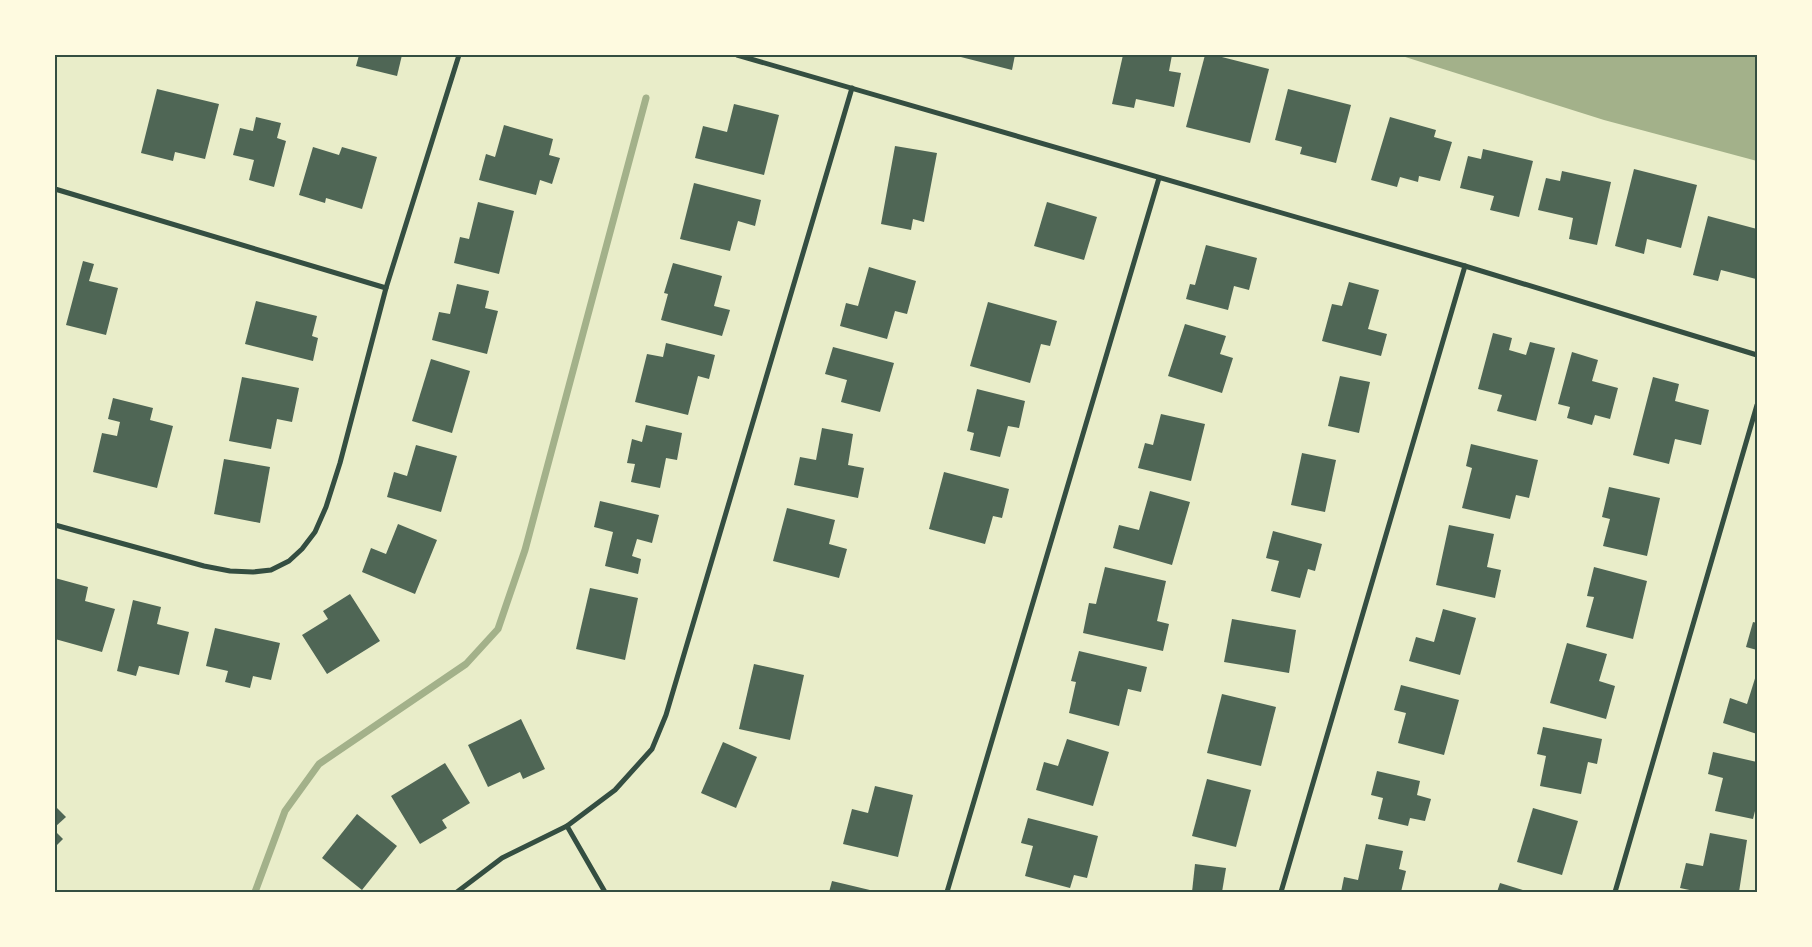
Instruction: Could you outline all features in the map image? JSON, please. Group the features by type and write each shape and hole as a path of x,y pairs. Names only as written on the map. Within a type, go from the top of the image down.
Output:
{"street":[{"path":"55,524 204,566 230,571 253,572 271,570 289,561 302,549 314,532 326,506 340,463 386,288 459,55"},
{"path":"737,55 1465,266 1757,355"},
{"path":"457,892 502,858 567,826 615,790 652,749 666,715 852,88"},
{"path":"947,892 1159,178"},
{"path":"55,189 386,288"},
{"path":"1281,892 1465,266"},
{"path":"1615,892 1757,405"},
{"path":"567,826 605,892"}],"shaded area":[{"path":"1399,55 1757,55 1757,161 1604,120"}],"building":[{"path":"359,55 402,55 397,76 356,66"},
{"path":"953,55 1015,55 1012,70"},
{"path":"1123,55 1172,55 1169,71 1181,73 1174,107 1136,99 1134,108 1112,104"},
{"path":"1205,55 1214,55 1269,69 1250,143 1186,127"},
{"path":"157,89 219,104 205,159 175,152 173,161 141,153"},
{"path":"1288,89 1351,105 1336,163 1300,154 1302,147 1275,140"},
{"path":"734,104 779,115 764,175 695,158 703,126 727,132"},
{"path":"256,117 281,123 277,138 286,141 274,187 249,180 254,160 233,155 240,128 253,131"},
{"path":"1390,117 1436,130 1434,137 1452,142 1440,181 1419,176 1418,182 1400,177 1397,187 1371,180"},
{"path":"504,125 553,139 549,155 560,158 552,184 540,180 536,195 479,180 486,154 495,157"},
{"path":"895,146 937,153 924,222 913,219 911,230 881,224"},
{"path":"313,147 339,155 342,147 377,157 362,209 326,198 325,203 299,195"},
{"path":"1483,149 1533,161 1519,217 1490,210 1494,196 1460,188 1468,156 1481,159"},
{"path":"1634,169 1697,185 1681,248 1647,239 1644,254 1615,246"},
{"path":"1562,171 1611,182 1597,245 1569,239 1573,218 1538,210 1546,178 1560,181"},
{"path":"694,183 761,200 755,226 738,221 730,251 680,239"},
{"path":"478,202 514,211 499,274 454,263 460,237 469,239"},
{"path":"1047,202 1097,217 1084,260 1034,246"},
{"path":"1708,216 1757,229 1756,279 1721,270 1718,281 1693,275"},
{"path":"1206,245 1257,258 1249,290 1234,286 1228,310 1186,299 1190,284 1195,285"},
{"path":"83,261 94,264 89,281 118,288 106,335 66,325"},
{"path":"673,263 722,276 714,306 730,310 722,336 661,320 668,294 664,293"},
{"path":"869,267 916,281 907,314 895,311 887,339 840,326 846,303 858,306"},
{"path":"1349,282 1379,290 1368,329 1387,334 1381,356 1322,341 1332,304 1342,306"},
{"path":"457,284 489,291 485,308 498,311 487,354 432,340 439,312 450,314"},
{"path":"256,301 317,316 312,336 318,338 313,361 245,344"},
{"path":"988,302 1057,321 1050,346 1041,344 1030,383 970,366"},
{"path":"1185,324 1226,336 1220,354 1233,358 1222,393 1168,376"},
{"path":"1493,333 1512,338 1509,350 1526,355 1530,342 1555,348 1536,421 1497,411 1502,395 1478,389"},
{"path":"666,343 715,355 709,379 698,376 688,415 635,402 647,354 663,357"},
{"path":"833,347 894,363 880,412 841,402 847,380 825,374"},
{"path":"1572,352 1598,360 1592,381 1618,388 1610,419 1595,415 1592,425 1567,418 1570,407 1558,404"},
{"path":"431,359 470,371 452,433 412,421"},
{"path":"1340,376 1370,382 1359,433 1328,426"},
{"path":"242,377 299,388 292,422 277,419 271,449 229,441"},
{"path":"1653,377 1679,384 1675,401 1709,410 1701,445 1675,439 1669,464 1633,455"},
{"path":"977,389 1025,401 1019,428 1008,426 1000,457 970,450 974,433 967,431"},
{"path":"113,398 153,408 150,420 173,426 157,488 93,472 102,433 117,436 120,422 108,419"},
{"path":"1161,414 1205,424 1191,481 1138,468 1145,443 1153,445"},
{"path":"646,425 682,433 677,460 666,458 660,488 631,482 635,464 627,463 632,439 642,442"},
{"path":"822,428 853,434 848,465 864,468 858,498 794,485 800,457 816,460"},
{"path":"1471,444 1538,460 1529,498 1516,495 1510,519 1462,508 1472,468 1466,466"},
{"path":"416,445 457,456 441,512 387,497 394,472 407,476"},
{"path":"1302,453 1336,460 1325,512 1291,505"},
{"path":"224,459 270,467 260,523 214,514"},
{"path":"944,472 1009,489 1002,518 993,516 985,544 929,529"},
{"path":"1609,487 1660,498 1647,556 1603,546 1610,519 1602,517"},
{"path":"1150,491 1190,502 1172,565 1113,548 1119,525 1139,530"},
{"path":"600,501 659,515 652,543 637,539 632,556 641,559 638,574 605,566 613,532 594,527"},
{"path":"787,508 835,520 829,544 847,549 839,578 773,561"},
{"path":"398,524 437,540 415,594 362,572 371,548 386,554"},
{"path":"1449,525 1494,534 1487,567 1501,570 1495,598 1436,585"},
{"path":"1273,531 1322,544 1315,571 1308,569 1300,598 1271,591 1279,561 1266,558"},
{"path":"1105,567 1166,581 1157,621 1169,624 1163,651 1083,633 1089,603 1096,604"},
{"path":"1594,567 1647,581 1633,639 1586,627 1594,597 1587,596"},
{"path":"55,578 88,587 85,601 115,609 102,652 55,639"},
{"path":"590,588 638,598 625,660 576,649"},
{"path":"350,594 380,641 327,674 302,635 328,619 323,611"},
{"path":"133,600 161,607 157,624 189,632 179,675 139,666 136,676 117,671"},
{"path":"1443,609 1476,618 1460,675 1409,661 1416,637 1434,642"},
{"path":"1232,619 1296,630 1289,673 1224,662"},
{"path":"1753,622 1757,623 1757,650 1746,647"},
{"path":"215,628 280,643 271,680 253,676 250,688 225,682 228,671 206,666"},
{"path":"1567,643 1607,654 1599,681 1615,686 1606,719 1550,703"},
{"path":"1079,651 1147,667 1141,692 1128,689 1119,726 1069,713 1076,682 1071,681"},
{"path":"754,664 804,675 790,740 739,729"},
{"path":"1757,672 1757,734 1723,723 1730,698 1747,704"},
{"path":"1401,685 1459,700 1444,755 1398,743 1406,713 1394,710"},
{"path":"1222,694 1276,707 1261,766 1207,753"},
{"path":"521,719 545,769 523,779 520,772 488,787 468,745"},
{"path":"1543,727 1602,739 1597,764 1588,762 1581,794 1540,786 1546,756 1537,754"},
{"path":"1067,739 1109,752 1093,806 1036,790 1044,762 1058,766"},
{"path":"723,742 757,757 736,808 701,793"},
{"path":"1713,752 1757,762 1757,803 1753,819 1715,811 1723,778 1708,774"},
{"path":"445,763 470,803 442,820 447,828 420,844 391,796"},
{"path":"1377,771 1420,781 1417,795 1431,799 1425,821 1410,818 1408,826 1378,819 1383,798 1371,795"},
{"path":"1207,779 1251,790 1236,847 1192,836"},
{"path":"875,786 913,795 898,857 843,844 852,809 868,813"},
{"path":"55,806 66,817 55,827"},
{"path":"1533,808 1578,821 1562,875 1517,862"},
{"path":"357,814 397,846 362,890 322,858"},
{"path":"1028,818 1098,836 1087,878 1074,875 1070,888 1025,876 1033,846 1021,843"},
{"path":"55,831 63,839 55,847"},
{"path":"1710,833 1747,840 1739,892 1699,892 1680,888 1686,863 1703,866"},
{"path":"1366,844 1403,851 1399,869 1406,871 1401,892 1341,892 1344,877 1358,880"},
{"path":"1195,864 1226,868 1222,892 1192,892"},
{"path":"832,881 874,891 829,892"},
{"path":"1500,883 1529,892 1497,892"}],"waterway":[{"path":"255,892 285,811 319,764 466,664 498,629 525,550 646,98"}]}
